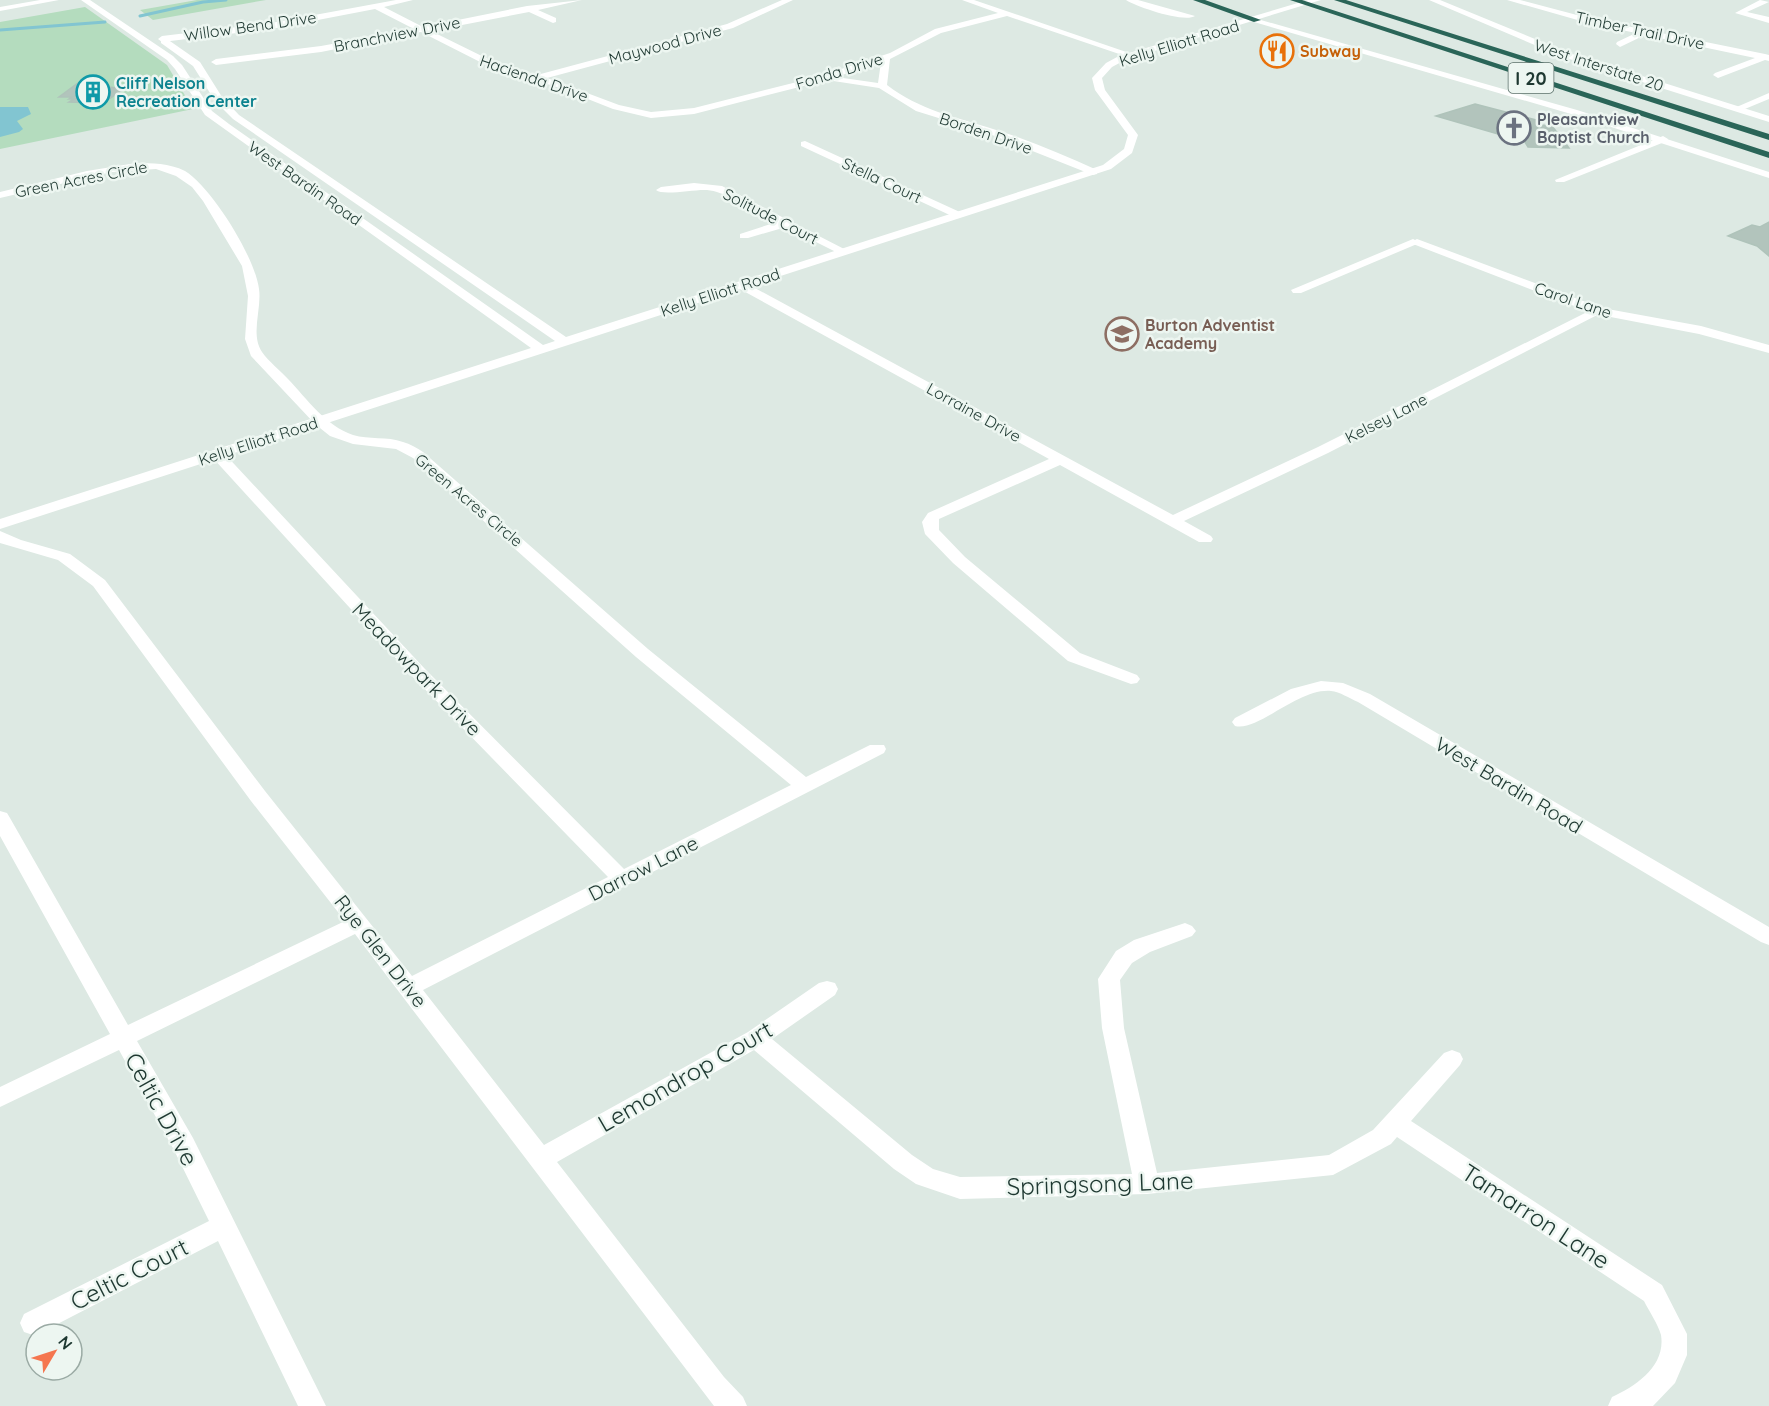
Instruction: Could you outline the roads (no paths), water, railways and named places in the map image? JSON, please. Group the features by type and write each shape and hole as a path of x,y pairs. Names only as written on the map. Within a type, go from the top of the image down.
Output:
{"highway":[{"path":"1197,0 1257,20"},
{"name":"I 20","path":"1294,0 1769,155"},
{"name":"I 20","path":"1338,0 1769,137"}],"street":[{"path":"0,9 55,0"},
{"name":"West Bardin Road","path":"85,0 179,67 208,113 542,350"},
{"name":"Willow Bend Drive","path":"162,40 263,27 409,0"},
{"name":"Branchview Drive","path":"216,62 276,59 527,8 578,0"},
{"name":"Maywood Drive","path":"537,78 730,26 789,0"},
{"path":"966,0 1131,55"},
{"path":"1130,0 1173,14 1191,16"},
{"name":"Kelly Elliott Road","path":"0,524 1093,172 1122,158 1131,149 1133,135 1103,95 1097,78 1109,65 1131,55 1257,20 1317,0"},
{"name":"West Interstate 20","path":"1433,0 1566,55 1769,119"},
{"name":"Timber Trail Drive","path":"1511,0 1644,32 1767,57"},
{"path":"1766,0 1739,13 1769,20"},
{"name":"Hacienda Drive","path":"375,6 491,64 537,78 621,109 640,114 667,114"},
{"path":"527,8 553,20"},
{"name":"Fonda Drive","path":"667,114 694,111 820,79 886,57 938,31 1006,14"},
{"path":"1257,20 1663,139 1769,175"},
{"name":"West Bardin Road","path":"139,24 197,64 218,99 236,117 565,342"},
{"path":"1620,44 1644,32"},
{"path":"145,42 162,40"},
{"path":"145,42 162,40"},
{"path":"882,86 886,57"},
{"path":"1718,75 1767,57"},
{"name":"Borden Drive","path":"820,79 850,80 882,86 893,97 918,110 991,131 1093,172"},
{"path":"1737,109 1769,96"},
{"path":"199,102 218,99"},
{"path":"1560,180 1663,139"},
{"name":"Stella Court","path":"805,144 958,215"},
{"name":"Green Acres Circle","path":"0,195 135,166 162,166 186,177 207,196 249,269 254,298 249,330 250,343 256,353 320,421 335,434 353,440 399,445 418,454 642,653 805,787"},
{"name":"Solitude Court","path":"661,190 712,186 844,252"},
{"path":"744,236 786,224"},
{"name":"Carol Lane","path":"1297,290 1415,242 1599,311 1701,330 1769,349"},
{"name":"Lorraine Drive","path":"742,285 1205,539"},
{"name":"Kelsey Lane","path":"1172,521 1323,450 1599,311"},
{"path":"547,331 572,333 604,330"},
{"path":"494,366 515,348 517,333"},
{"name":"Meadowpark Drive","path":"217,454 419,673 622,879"},
{"path":"1059,459 933,516 930,522 931,531 959,560 1074,657 1131,679"},
{"name":"Rye Glen Drive","path":"0,536 11,543 62,556 75,563 99,583 258,796 409,987 714,1386 733,1406"},
{"name":"West Bardin Road","path":"1241,722 1300,693 1319,687 1342,688 1364,698 1769,937"},
{"name":"Darrow Lane","path":"409,987 877,749"},
{"name":"Celtic Drive","path":"0,818 183,1145 312,1406"},
{"path":"0,1098 359,923"},
{"path":"1147,1184 1113,1028 1109,979 1124,957 1142,946 1185,931"},
{"name":"Lemondrop Court","path":"540,1159 756,1038 827,990"},
{"name":"Springsong Lane","path":"756,1038 903,1162 925,1178 960,1188 1147,1184 1333,1165 1382,1137 1452,1059"},
{"name":"Tamarron Lane","path":"1395,1123 1653,1293 1674,1334 1673,1355 1665,1374 1644,1397 1622,1406"},
{"name":"Celtic Court","path":"35,1322 224,1226"}],"water":[{"path":"0,107 28,107 31,114 17,121 23,129 0,137"}],"waterway":[{"path":"140,16 203,2 226,0"},
{"path":"0,30 105,22"}],"place":[{"name":"Subway","path":"1277,51"},
{"name":"Cliff Nelson Recreation Center","path":"93,92"},
{"name":"Pleasantview Baptist Church","path":"1514,128"},
{"name":"Burton Adventist Academy","path":"1122,334"}]}
